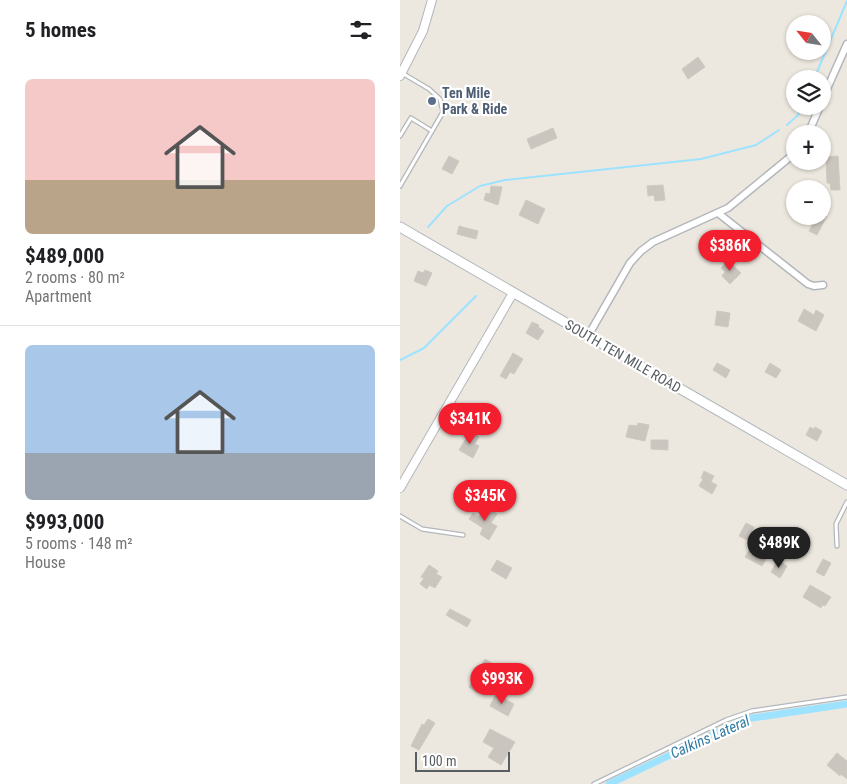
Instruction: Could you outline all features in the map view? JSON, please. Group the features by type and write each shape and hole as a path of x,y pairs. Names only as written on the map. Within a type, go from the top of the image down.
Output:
{"main road":[{"name":"SOUTH TEN MILE ROAD","path":"400,227 847,485"}],"street":[{"path":"401,74 423,31 432,0"},
{"path":"831,80 847,44"},
{"path":"588,336 630,263 641,251 653,242 718,213 734,203 786,160"},
{"path":"718,213 808,284 814,286 823,285"},
{"path":"400,488 513,293"}],"lane":[{"path":"400,186 444,112 440,99 429,90 401,74"},
{"path":"400,136 411,118 432,131"},
{"path":"838,546 836,524 847,502"},
{"path":"400,516 422,529 463,535"},
{"path":"594,784 735,717 752,711 847,697"}],"building":[{"path":"698,57 705,67 688,79 682,69"},
{"path":"553,128 557,138 531,149 527,139"},
{"path":"449,156 459,161 452,174 442,169"},
{"path":"838,156 840,190 831,190 831,180 827,180 826,170 831,170 831,157"},
{"path":"663,185 665,200 655,201 654,195 648,196 647,186"},
{"path":"491,186 502,187 498,205 484,200 486,193 490,194"},
{"path":"526,200 545,209 538,224 519,215"},
{"path":"812,225 822,225 817,235 809,231"},
{"path":"459,226 478,231 476,239 457,234"},
{"path":"728,261 741,273 730,284 722,276 725,272 721,268"},
{"path":"425,270 432,273 426,286 414,281 418,271 423,273"},
{"path":"804,309 814,315 816,310 824,315 816,331 798,321"},
{"path":"717,311 730,313 728,327 715,325"},
{"path":"532,322 539,325 538,327 544,331 538,340 526,333"},
{"path":"513,353 523,359 514,374 510,372 506,379 500,376"},
{"path":"717,363 730,370 726,378 713,370"},
{"path":"770,363 781,370 776,378 765,372"},
{"path":"638,423 649,425 645,441 626,437 629,425 637,426"},
{"path":"810,427 814,429 815,427 822,431 817,441 806,435"},
{"path":"470,432 479,437 475,444 479,446 473,458 459,450"},
{"path":"651,440 668,440 668,450 651,449"},
{"path":"704,471 714,476 711,482 717,485 712,494 699,486 703,479 701,478"},
{"path":"485,506 497,514 491,523 497,526 489,540 480,534 483,528 469,519 473,513 479,517"},
{"path":"746,523 754,527 747,540 739,536"},
{"path":"789,530 807,534 805,543 787,539"},
{"path":"750,549 766,559 762,566 745,557"},
{"path":"823,559 831,563 824,576 816,572"},
{"path":"497,560 512,568 506,579 491,570"},
{"path":"778,560 787,566 780,578 771,572"},
{"path":"429,565 438,571 436,574 442,577 435,588 429,585 427,589 420,584 424,578 421,577"},
{"path":"810,585 831,597 825,606 822,605 821,608 803,597"},
{"path":"450,609 471,620 467,627 446,615"},
{"path":"485,659 495,665 478,693 469,687"},
{"path":"514,663 524,669 517,681 507,676"},
{"path":"496,694 514,704 508,716 490,706"},
{"path":"428,719 435,723 419,750 411,746 422,724 424,725"},
{"path":"490,729 515,742 501,765 488,757 494,748 483,742"},
{"path":"837,753 847,761 847,779 841,774 840,776 827,765"}],"waterway":[{"path":"818,70 847,1"},
{"path":"787,125 798,115"},
{"path":"428,227 447,206 480,186 505,180 701,159 756,145 779,130"},
{"path":"400,360 424,348 476,296"},
{"name":"Calkins Lateral","path":"609,784 746,719 847,704"}],"place":[{"name":"Ten Mile Park & Ride","path":"432,101"}]}
